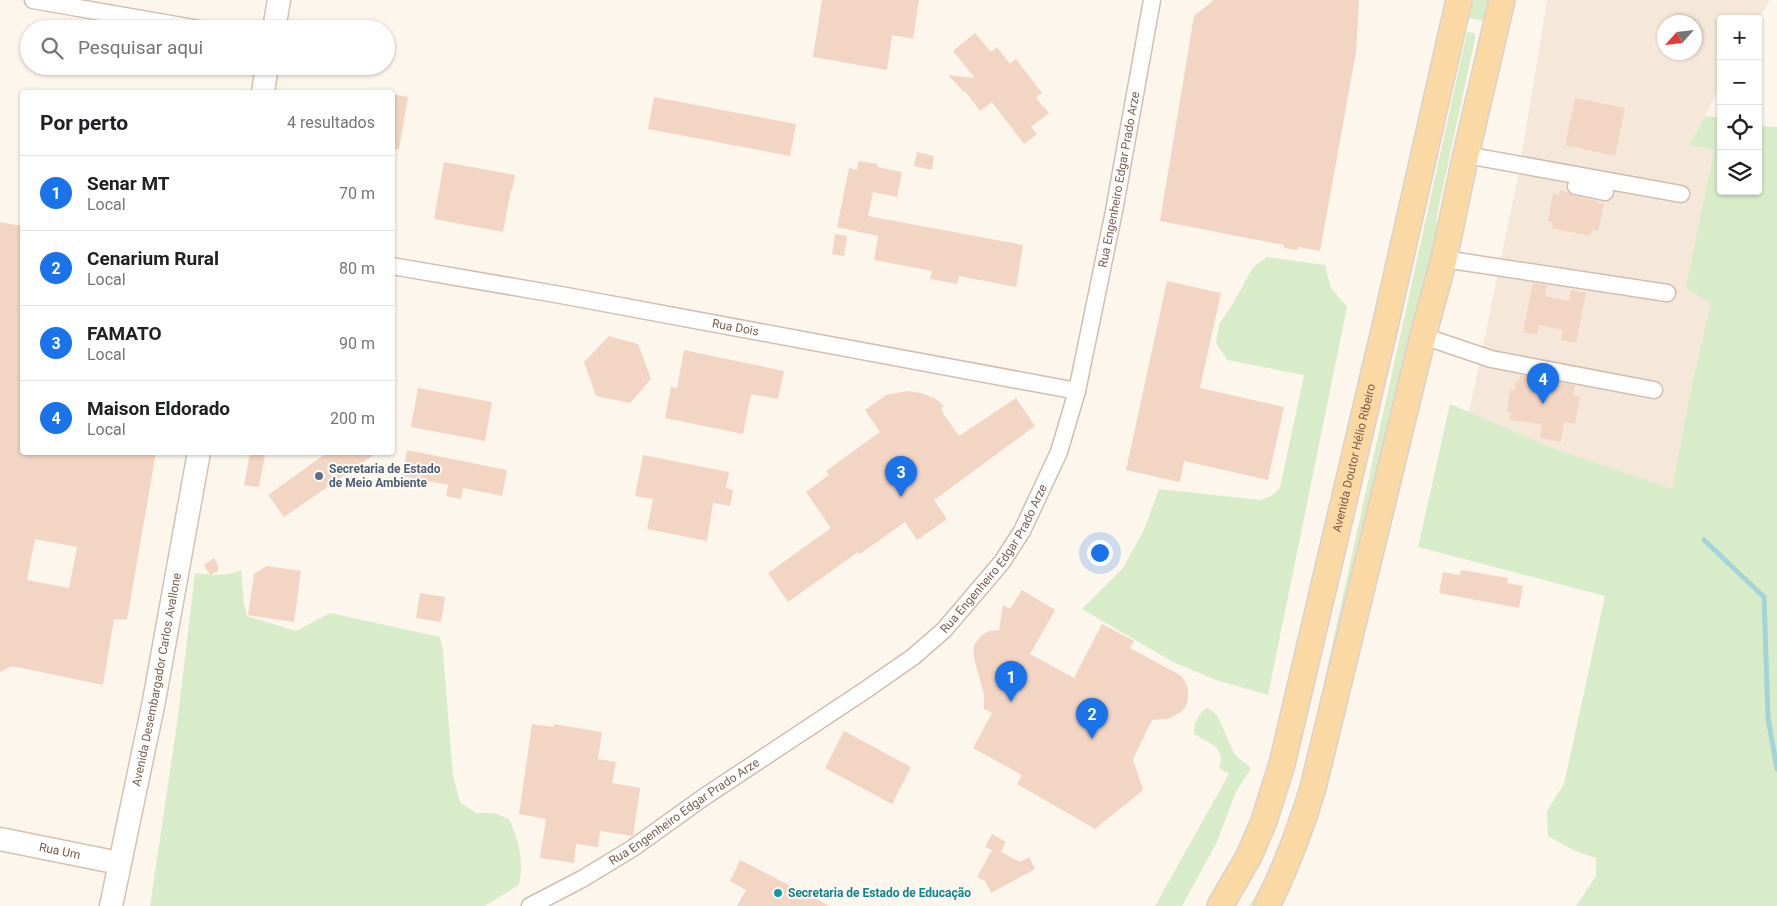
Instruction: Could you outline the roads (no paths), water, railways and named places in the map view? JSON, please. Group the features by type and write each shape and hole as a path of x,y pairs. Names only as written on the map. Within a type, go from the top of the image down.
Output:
{"main road":[{"path":"1267,906 1290,856 1313,788 1423,336 1444,260 1502,0"},
{"path":"1457,10 1496,26"},
{"name":"Avenida Doutor Hélio Ribeiro","path":"1220,906 1249,856 1264,821 1282,764 1457,10"}],"street":[{"path":"33,0 147,20"},
{"path":"275,20 278,0"},
{"name":"Rua Engenheiro Edgar Prado Arze","path":"530,906 582,879 633,848 704,797 913,657 944,630 1002,562 1022,531 1060,452 1077,390 1114,211 1152,0"},
{"path":"263,90 266,75"},
{"path":"1465,159 1606,192"},
{"path":"1465,159 1681,194"},
{"path":"1444,260 1667,293"},
{"name":"Rua Dois","path":"395,267 1077,390"},
{"path":"1423,336 1491,359 1654,390"},
{"name":"Avenida Desembargador Carlos Avallone","path":"111,906 154,701 198,455"},
{"name":"Rua Um","path":"0,839 119,863"}],"waterway":[{"path":"1704,540 1764,597 1768,718 1777,769"}],"place":[{"name":"Maison Eldorado","path":"1543,404"},
{"name":"Secretaria de Estado de Meio Ambiente","path":"319,476"},
{"name":"FAMATO","path":"901,497"},
{"name":"Senar MT","path":"1011,702"},
{"name":"Cenarium Rural","path":"1092,739"},
{"name":"Secretaria de Estado de Educação","path":"778,893"}]}
